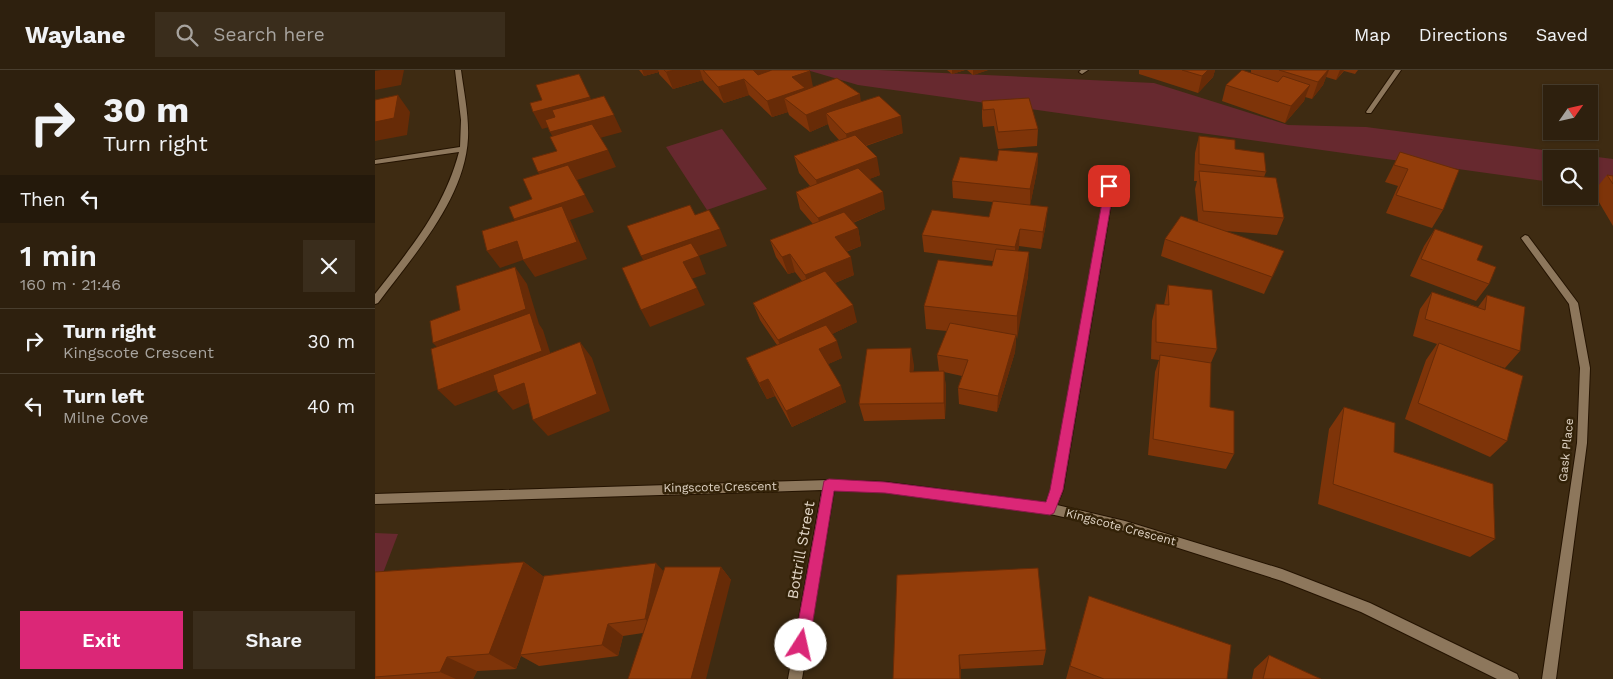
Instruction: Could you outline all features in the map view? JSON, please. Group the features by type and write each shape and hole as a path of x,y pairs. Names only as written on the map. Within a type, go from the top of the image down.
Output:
{"street":[{"path":"375,301 430,228 453,185 463,150 464,121 458,70"},
{"path":"1369,112 1398,70"},
{"path":"375,162 463,150"},
{"path":"1050,509 1057,490 1113,168"},
{"name":"Gask Place","path":"1525,238 1573,303 1585,368 1583,443 1549,679"},
{"name":"Kingscote Crescent","path":"375,499 663,488 829,485 885,487 1050,509 1125,526 1282,574 1365,607 1511,679"},
{"name":"Bottrill Street","path":"795,679 829,485"}],"shaded area":[{"path":"807,70 878,70 1154,83 1288,125 1366,127 1544,150 1543,181 858,85"},
{"path":"722,129 767,189 707,210 666,147"},
{"path":"1598,157 1613,159 1613,191 1598,188"},
{"path":"375,533 398,534 375,594"}],"building":[{"path":"703,70 753,70 758,75 772,70 810,71 792,77 805,88 767,101 744,79 718,87"},
{"path":"1182,70 1208,70 1202,76"},
{"path":"1242,70 1278,82 1283,76 1310,85 1291,106 1226,85"},
{"path":"1279,70 1328,70 1318,82"},
{"path":"579,74 590,97 533,112 530,103 542,100 536,85"},
{"path":"837,78 860,94 806,115 784,98"},
{"path":"398,95 394,118 375,122 375,100"},
{"path":"604,96 614,115 550,132 545,120 555,117 552,110"},
{"path":"879,96 901,116 846,134 826,113"},
{"path":"1029,98 1038,129 998,132 994,109 983,110 982,101"},
{"path":"592,124 608,150 538,172 532,158 557,151 550,137"},
{"path":"855,135 877,157 816,180 794,156"},
{"path":"1199,136 1235,140 1235,149 1264,153 1266,172 1199,164"},
{"path":"999,150 1038,153 1030,189 952,181 960,157 997,161"},
{"path":"1400,152 1459,170 1443,210 1396,195 1408,169 1394,165"},
{"path":"568,165 585,195 514,219 509,207 532,199 523,179"},
{"path":"858,168 883,192 818,218 796,192"},
{"path":"1199,171 1276,178 1284,218 1203,211"},
{"path":"1607,175 1613,176 1613,184"},
{"path":"993,201 1048,207 1043,232 1020,229 1015,247 922,235 932,210 989,217"},
{"path":"690,205 695,215 709,210 720,229 641,256 627,226"},
{"path":"562,206 577,242 523,260 517,241 487,251 482,231"},
{"path":"844,212 858,228 835,237 851,257 805,275 790,254 782,257 770,240"},
{"path":"1181,216 1284,251 1272,277 1165,239"},
{"path":"1435,229 1483,246 1477,260 1496,267 1489,284 1421,259"},
{"path":"691,243 699,256 683,262 697,288 641,310 622,268"},
{"path":"996,249 1029,252 1017,316 924,306 938,260 992,266"},
{"path":"515,267 526,309 433,343 430,321 460,310 456,286"},
{"path":"825,271 853,305 778,340 753,303"},
{"path":"1168,285 1212,290 1217,349 1156,342 1156,304 1169,305"},
{"path":"1432,292 1485,310 1487,295 1525,307 1520,351 1425,319"},
{"path":"530,313 542,351 438,390 431,349"},
{"path":"950,323 1016,335 998,396 958,388 968,360 937,355"},
{"path":"826,325 837,341 819,349 841,386 786,411 768,379 759,383 746,358"},
{"path":"580,342 597,394 533,420 524,383 498,393 493,375"},
{"path":"1439,343 1523,376 1507,441 1418,403"},
{"path":"911,348 910,372 944,371 944,403 859,404 867,349"},
{"path":"1160,355 1211,363 1210,407 1234,411 1234,454 1153,439"},
{"path":"1344,407 1395,423 1394,452 1493,484 1495,539 1333,484"},
{"path":"524,562 489,654 447,657 440,672 375,677 375,572"},
{"path":"656,563 645,619 608,624 602,645 520,655 544,576"},
{"path":"665,567 721,567 691,679 628,679"},
{"path":"1038,568 1046,650 959,655 960,679 893,679 897,575"},
{"path":"1089,596 1231,645 1227,679 1104,679 1070,666"},
{"path":"1269,655 1321,679 1263,679"}],"route":[{"path":"801,645 829,485 885,487 1050,509 1057,490 1109,186"}]}
